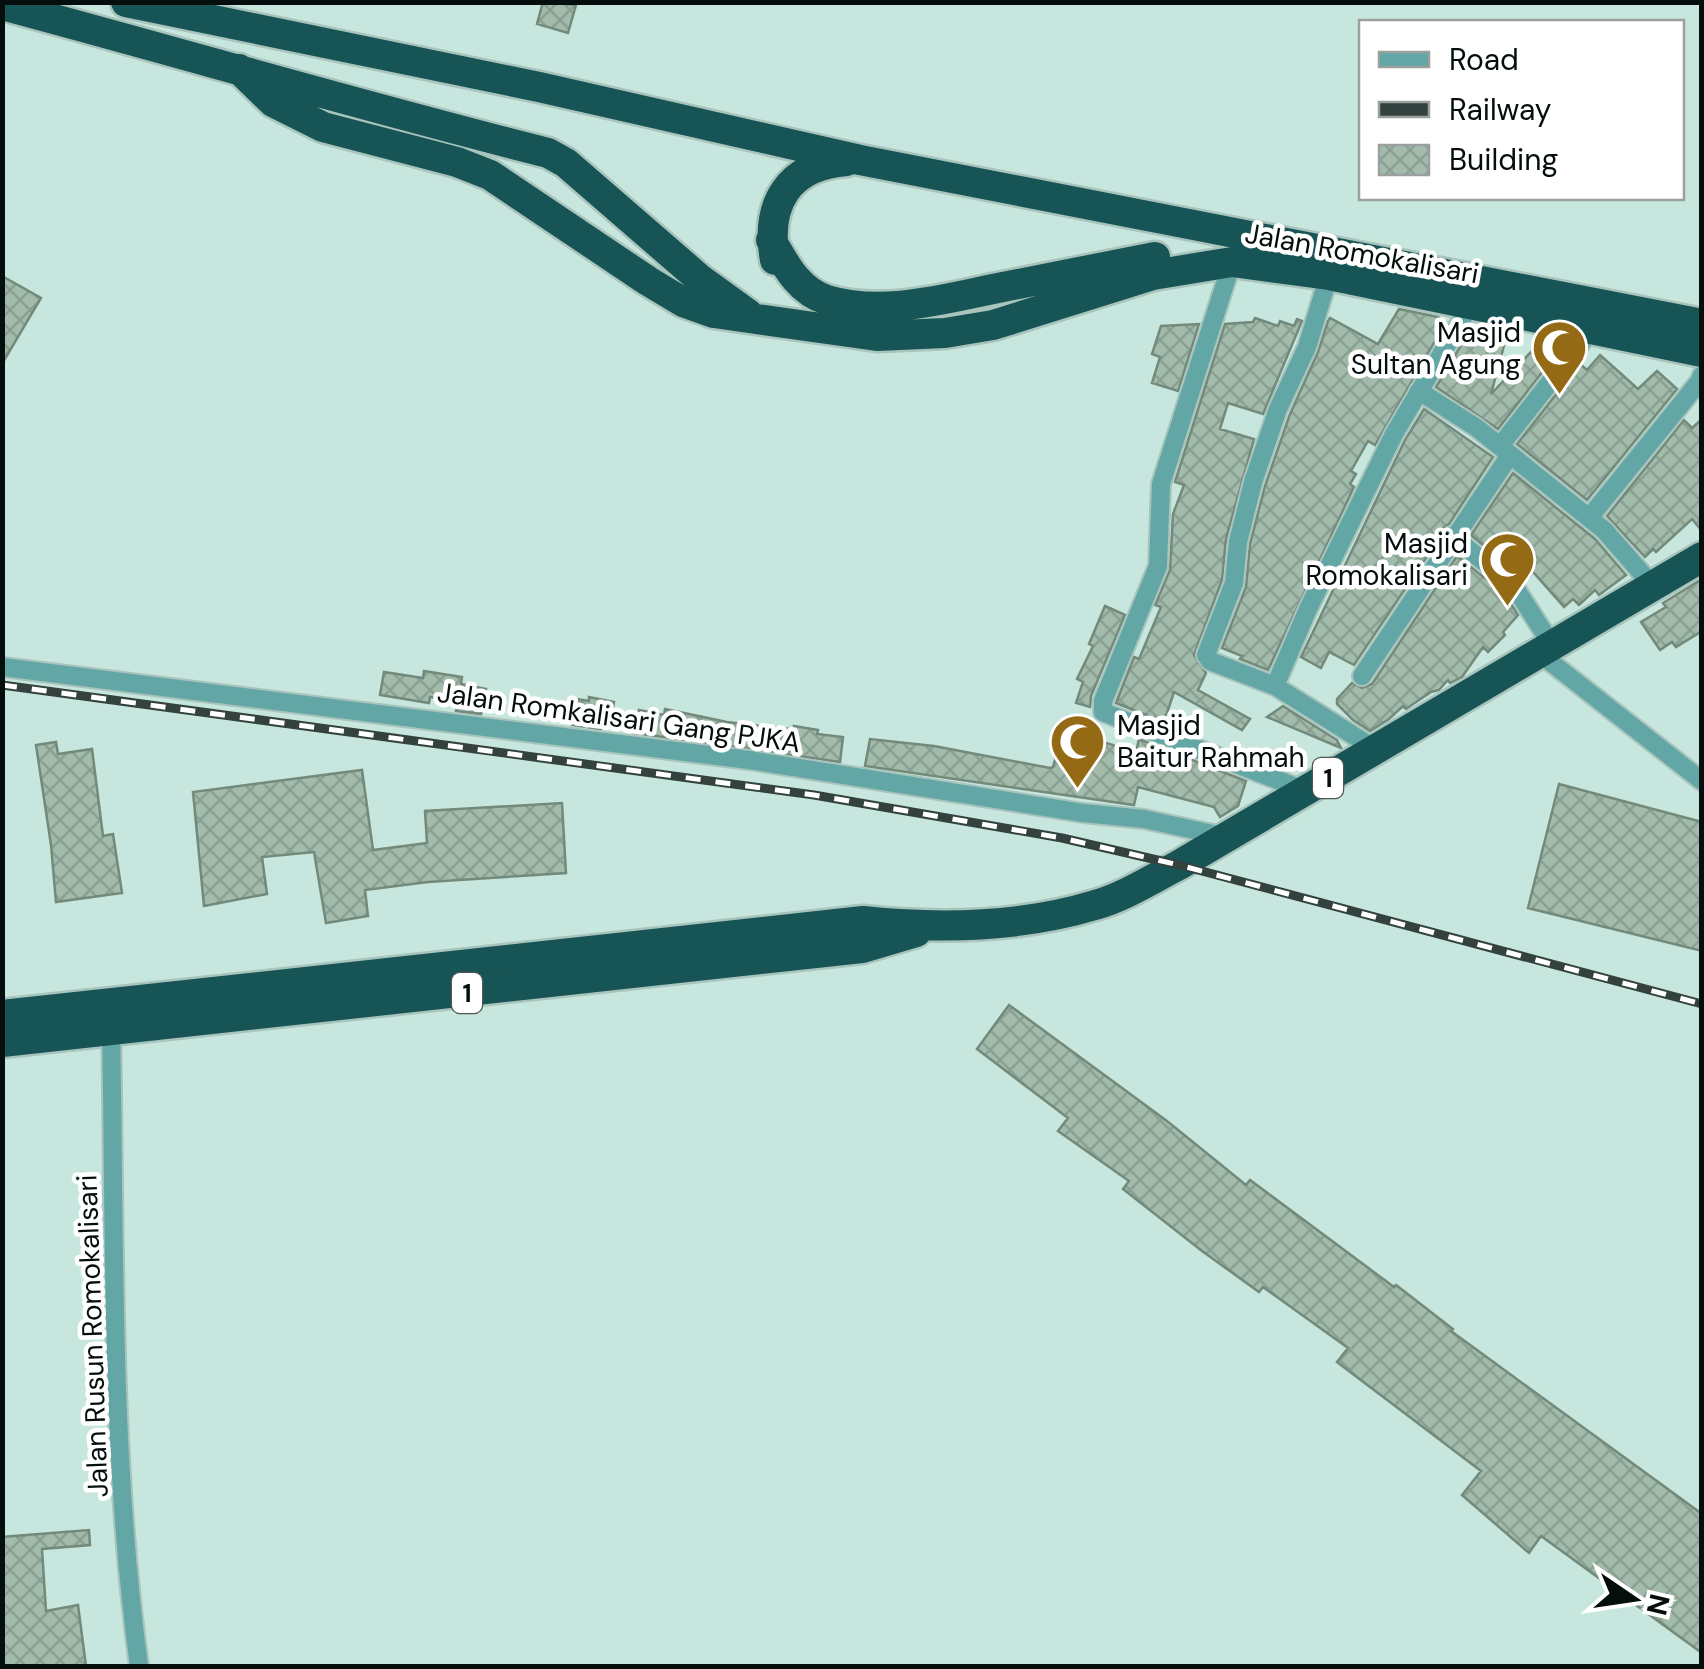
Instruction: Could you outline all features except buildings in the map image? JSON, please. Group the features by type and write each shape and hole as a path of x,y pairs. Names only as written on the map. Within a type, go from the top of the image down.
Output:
{"highway":[{"name":"Jalan Romokalisari","path":"126,2 538,87 860,160 1702,324"},
{"path":"2,6 548,154 566,163 701,280 755,318"},
{"name":"Jalan Romokalisari","path":"240,69 285,110 322,127 457,162 490,175 683,302 714,313 876,336 945,333 993,325 1153,276 1232,262 1329,275 1702,352"},
{"path":"836,332 787,287 775,263 771,240 773,216 784,192 804,171 824,162 860,160"},
{"path":"771,240 791,275 806,288 826,300 864,306 915,304 1154,257 1195,254 1232,262"},
{"name":"1","path":"2,1042 111,1017 863,921 928,928 1048,916 1096,905 1307,791 1702,557"},
{"name":"1","path":"2,1015 111,1017"}],"street":[{"path":"1232,262 1162,484 1158,566 1103,701 1103,712 1307,791"},
{"path":"1329,275 1306,347 1278,409 1253,482 1238,542 1234,583 1206,655 1210,662 1275,686 1375,749"},
{"path":"1275,686 1340,542 1419,391 1471,304"},
{"path":"1362,676 1505,450 1591,330"},
{"path":"1589,518 1702,375"},
{"path":"1419,391 1505,450 1604,530 1652,586"},
{"path":"1452,536 1514,586 1546,649 1702,781"},
{"name":"Jalan Romkalisari Gang PJKA","path":"2,668 749,760 1144,819 1226,837"},
{"name":"Jalan Rusun Romokalisari","path":"111,1017 124,1500 131,1607 140,1666"}],"railway":[{"path":"2,685 814,795 1062,838 1179,865 1702,1004"}],"place":[{"name":"Masjid Sultan Agung","path":"1560,397"},
{"name":"Masjid Romokalisari","path":"1507,608"},
{"name":"Masjid Baitur Rahmah","path":"1078,790"}]}
